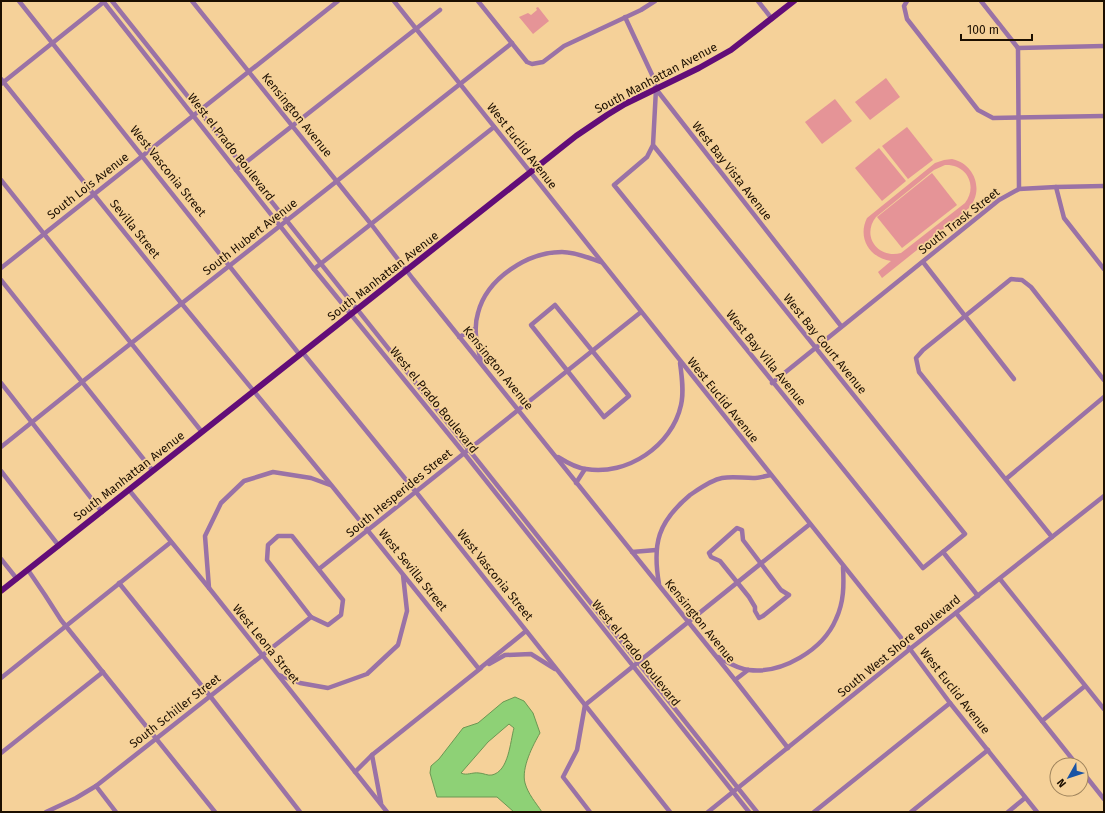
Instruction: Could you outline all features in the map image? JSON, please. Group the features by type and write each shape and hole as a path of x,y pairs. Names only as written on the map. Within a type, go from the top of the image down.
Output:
{"main road":[{"name":"South Manhattan Avenue","path":"1,591 586,129 625,104 699,68 731,50 794,1"}],"street":[{"name":"West Vasconia Street","path":"20,1 301,354 416,492 670,812"},
{"path":"2,82 104,1"},
{"name":"West el Prado Boulevard","path":"104,1 314,269 464,453 749,812"},
{"name":"West el Prado Boulevard","path":"112,1 244,164 757,812"},
{"name":"Kensington Avenue","path":"192,1 337,181 576,483 714,655 736,680 788,748"},
{"name":"South Lois Avenue","path":"1,268 338,1"},
{"name":"West Euclid Avenue","path":"394,1 843,567 910,649 950,703 1037,812"},
{"path":"478,1 527,62 532,64 543,62 564,46 648,6 655,1"},
{"path":"758,1 772,19"},
{"path":"907,1 904,6 907,19 978,110 993,118 1104,116"},
{"path":"981,1 1018,48 1019,189 1104,186"},
{"path":"236,170 440,10"},
{"name":"West Bay Vista Avenue","path":"625,17 654,79 656,89 841,326"},
{"name":"South Hubert Avenue","path":"1,447 512,43"},
{"path":"1018,48 1104,46"},
{"path":"148,59 154,54"},
{"name":"Sevilla Street","path":"2,82 254,391"},
{"path":"653,145 656,89"},
{"path":"314,269 494,127"},
{"name":"West Bay Court Avenue","path":"653,145 965,534 943,552"},
{"name":"West Bay Villa Avenue","path":"653,145 647,157 614,185 772,383 923,568 943,552"},
{"path":"1,180 202,432"},
{"path":"1056,187 1064,218 1104,269"},
{"name":"South Trask Street","path":"772,383 999,200 1019,189"},
{"path":"481,363 475,329 478,313 489,290 498,279 527,259 543,254 564,252 601,262"},
{"path":"923,262 1014,380"},
{"path":"1052,537 920,372 916,358 923,350 966,317 1011,279 1022,280 1032,287 1104,380"},
{"path":"1,280 153,471"},
{"path":"333,292 340,286"},
{"path":"555,305 591,351 630,396 604,417 567,370 531,325 555,305"},
{"name":"South Hesperides Street","path":"319,569 641,312"},
{"path":"459,336 475,329"},
{"path":"370,337 377,332"},
{"path":"556,457 585,469 601,470 616,469 628,465 642,457 658,444 676,421 681,404 682,382 680,361"},
{"path":"1,383 102,512"},
{"path":"416,394 422,390"},
{"name":"West Sevilla Street","path":"254,391 479,669"},
{"path":"1006,479 1104,397"},
{"path":"576,483 585,469"},
{"path":"1,472 59,546"},
{"path":"209,588 205,536 220,503 244,481 273,472 311,478 332,486"},
{"path":"659,586 656,569 656,550 661,528 668,516 676,507 694,492 721,478 754,478 771,475"},
{"name":"West Leona Street","path":"129,490 278,674 386,812"},
{"name":"South West Shore Boulevard","path":"708,812 910,649 1104,496"},
{"path":"519,524 524,519"},
{"path":"590,812 563,777 577,750 585,705 810,524"},
{"path":"737,528 742,530 743,540 761,564 781,590 790,595 759,618 755,611 753,602 720,562 711,557 709,553 737,528"},
{"path":"278,536 292,536 343,600 341,616 328,625 311,617 266,560 268,545 278,536"},
{"path":"1,678 172,542"},
{"path":"632,552 656,550"},
{"path":"943,552 978,596"},
{"path":"1,559 17,579"},
{"path":"714,655 748,670 766,671 779,668 793,662 808,652 822,640 831,629 837,618 844,586 843,567"},
{"path":"28,570 65,626 214,812"},
{"path":"278,674 300,683 328,688 367,674 398,645 407,611 403,574"},
{"path":"1000,579 1104,709"},
{"path":"119,583 210,696 300,812"},
{"path":"574,593 580,588"},
{"path":"956,613 1071,757"},
{"name":"South Schiller Street","path":"46,812 76,798 96,786 311,617"},
{"path":"355,772 372,755 526,631"},
{"path":"479,669 505,655 531,654 558,671"},
{"path":"736,680 748,670"},
{"path":"1,753 103,672"},
{"path":"1042,721 1086,686"},
{"path":"814,812 950,703"},
{"path":"676,720 681,716"},
{"path":"911,812 988,750"},
{"path":"372,755 381,805"},
{"path":"1089,780 1104,799"},
{"path":"96,786 116,812"},
{"path":"1008,812 1026,798"}],"shaded area":[{"path":"538,7 549,21 533,34 519,17 528,13 531,15 537,10 536,8"},
{"path":"886,78 900,97 870,120 855,102"},
{"path":"835,99 852,121 822,144 805,122"},
{"path":"907,127 933,160 908,179 882,146"},
{"path":"879,148 906,181 882,201 855,168"},
{"path":"952,159 960,162 972,173 976,188 976,196 973,203 967,210 882,278 878,272 891,261 877,256 867,246 864,225 867,218 935,163","holes":["945,165 953,166 964,172 970,183 969,196 965,203 901,253 885,253 879,249 874,244 870,231 876,217 934,170"]},
{"path":"932,173 957,205 902,248 877,217"},
{"path":"515,697 524,701 533,713 540,733 528,757 524,777 528,791 542,812 514,812 497,797 437,797 430,773 431,766 439,759 463,728 478,723 503,702","holes":["509,724 514,728 508,755 502,768 498,772 492,775 461,773 488,742"]}]}
